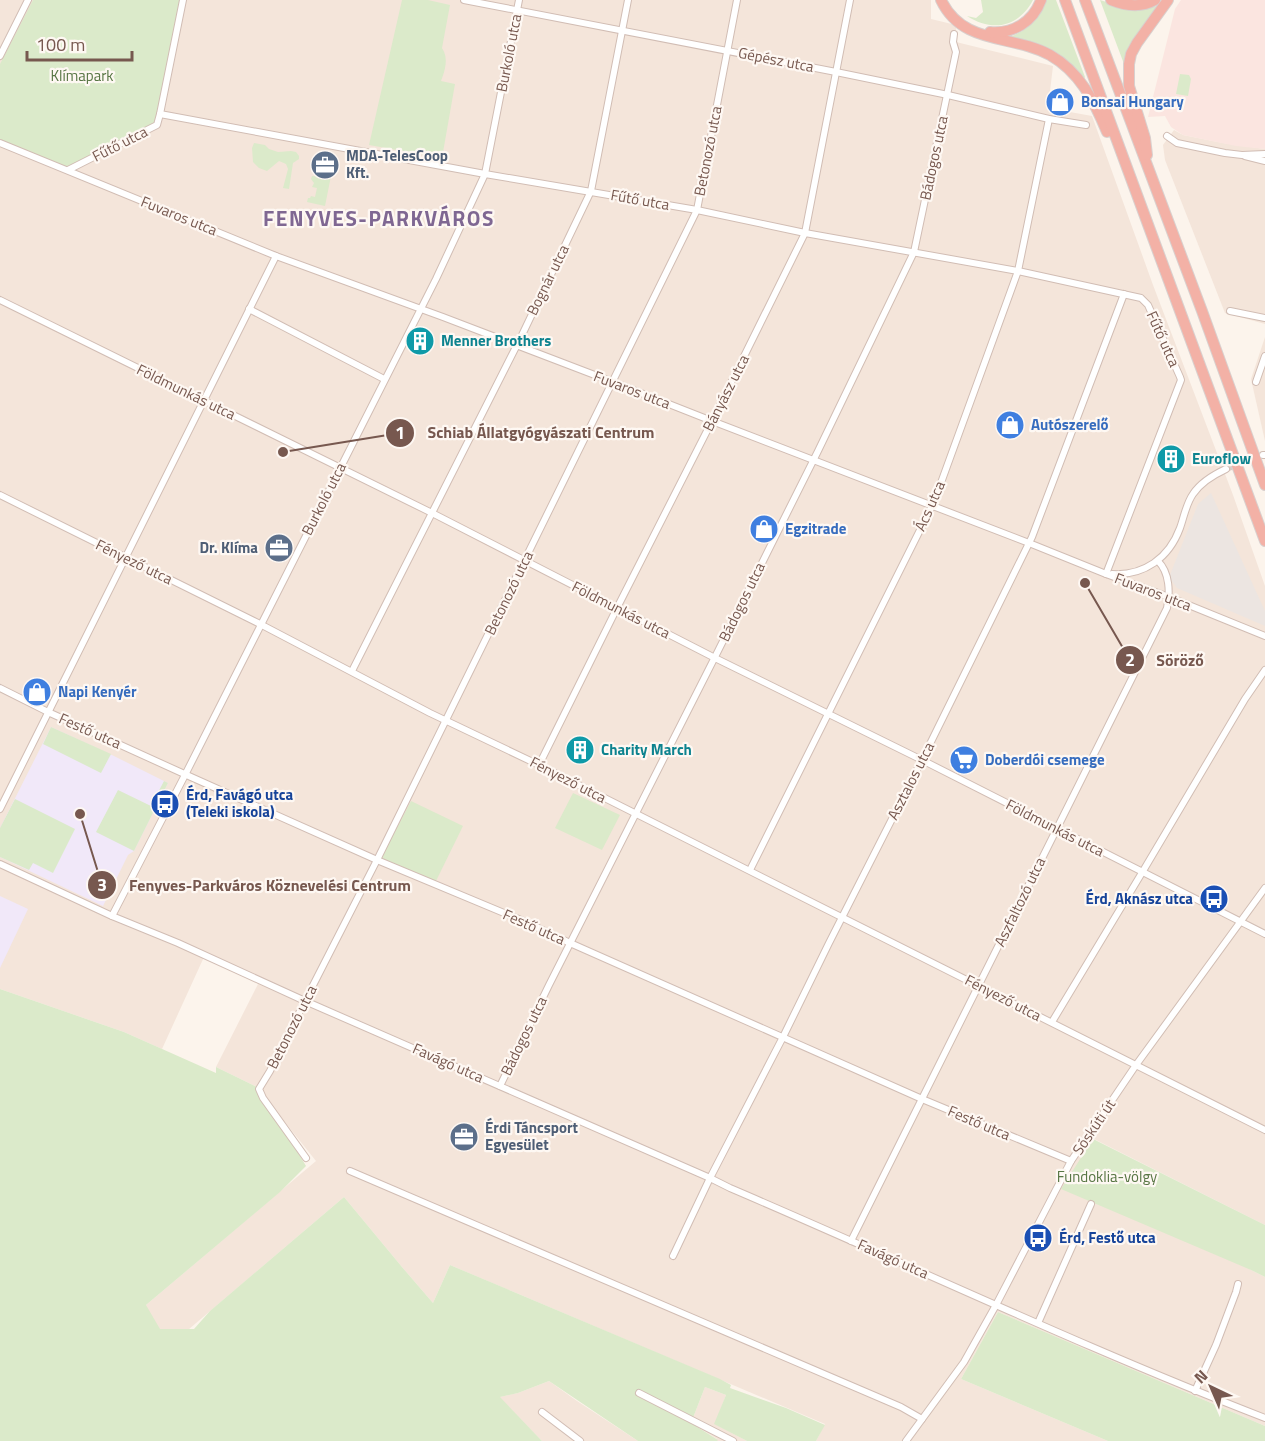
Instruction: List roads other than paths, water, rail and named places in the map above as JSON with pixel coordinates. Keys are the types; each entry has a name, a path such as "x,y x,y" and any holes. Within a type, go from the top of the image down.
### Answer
{"highway":[{"path":"941,0 952,18 967,30 1048,54 1076,76 1086,88 1096,107 1116,157 1132,184"},
{"path":"948,0 957,15 969,25 998,33 1007,32 1024,23 1038,8 1041,0"},
{"path":"1065,0 1265,541"},
{"path":"1085,0 1265,485"},
{"path":"1111,0 1142,6 1155,0"},
{"path":"1149,170 1145,138 1129,86 1129,64 1137,43 1168,0"}],"street":[{"path":"0,56 28,0"},
{"path":"160,114 183,0"},
{"name":"Gépész utca","path":"464,0 836,72 1049,119 1086,125"},
{"name":"Burkoló utca","path":"112,916 420,309 485,174 519,0"},
{"name":"Bognár utca","path":"352,672 517,345 591,192 628,0"},
{"name":"Betonozó utca","path":"306,1158 259,1089 447,720 697,210 737,0"},
{"name":"Bányász utca","path":"539,765 805,233 850,0"},
{"name":"Bádogos utca","path":"500,1086 715,658 914,252 956,52 953,42 954,33"},
{"name":"Fűtő utca","path":"68,170 157,125 160,114 485,174 697,210 805,233 1018,271 1141,298 1148,305 1180,376 1180,385 1106,574"},
{"name":"Ács utca","path":"750,870 932,506 1018,271 1049,119"},
{"path":"1167,136 1177,143 1265,161"},
{"name":"Fuvaros utca","path":"0,143 276,256 517,345 1265,636"},
{"path":"1242,155 1265,154"},
{"path":"0,809 276,256"},
{"name":"Asztalos utca","path":"673,1256 1029,543 1125,294"},
{"name":"Földmunkás utca","path":"0,300 432,513 1265,934"},
{"path":"249,309 384,379"},
{"path":"1230,311 1265,318"},
{"path":"1256,382 1265,356"},
{"path":"1106,574 1135,573 1158,561 1175,539 1194,491 1210,477 1226,469"},
{"name":"Fényező utca","path":"0,495 260,624 430,713 750,870 1265,1130"},
{"name":"Aszfaltozó utca","path":"851,1241 1167,608 1169,587 1164,566 1158,561"},
{"path":"1052,1022 1245,699 1265,670"},
{"name":"Festő utca","path":"0,688 185,775 377,860 528,923 922,1099 1071,1161"},
{"name":"Favágó utca","path":"0,864 112,916 178,943 996,1305 1196,1391 1265,1418"},
{"name":"Sóskúti út","path":"906,1441 964,1362 1071,1161 1136,1065 1265,888"},
{"path":"350,1171 901,1407 922,1419"},
{"path":"1038,1323 1091,1204"},
{"path":"1196,1391 1216,1345 1238,1284"},
{"path":"639,1393 733,1441"},
{"path":"542,1412 580,1441"}],"tunnel":[{"path":"1226,469 1256,458"}],"place":[{"name":"Bonsai Hungary","path":"1060,102"},
{"name":"MDA-TelesCoop Kft.","path":"325,165"},
{"name":"Menner Brothers","path":"420,341"},
{"name":"Autószerelő","path":"1010,425"},
{"name":"Schiab Állatgyógyászati Centrum","path":"283,452"},
{"name":"Euroflow","path":"1171,459"},
{"name":"Egzitrade","path":"764,529"},
{"name":"Dr. Klíma","path":"279,548"},
{"name":"Söröző","path":"1085,583"},
{"name":"Napi Kenyér","path":"37,692"},
{"name":"Charity March","path":"580,750"},
{"name":"Doberdói csemege","path":"964,760"},
{"name":"Érd, Favágó utca (Teleki iskola)","path":"165,804"},
{"name":"Fenyves-Parkváros Köznevelési Centrum","path":"80,814"},
{"name":"Érd, Aknász utca","path":"1214,899"},
{"name":"Érdi Táncsport Egyesület","path":"464,1137"},
{"name":"Érd, Festő utca","path":"1038,1238"}],"district":[{"name":"FENYVES-PARKVÁROS","path":"379,219"}],"park label":[{"name":"Klímapark","path":"82,76"},
{"name":"Fundoklia-völgy","path":"1107,1177"}]}
